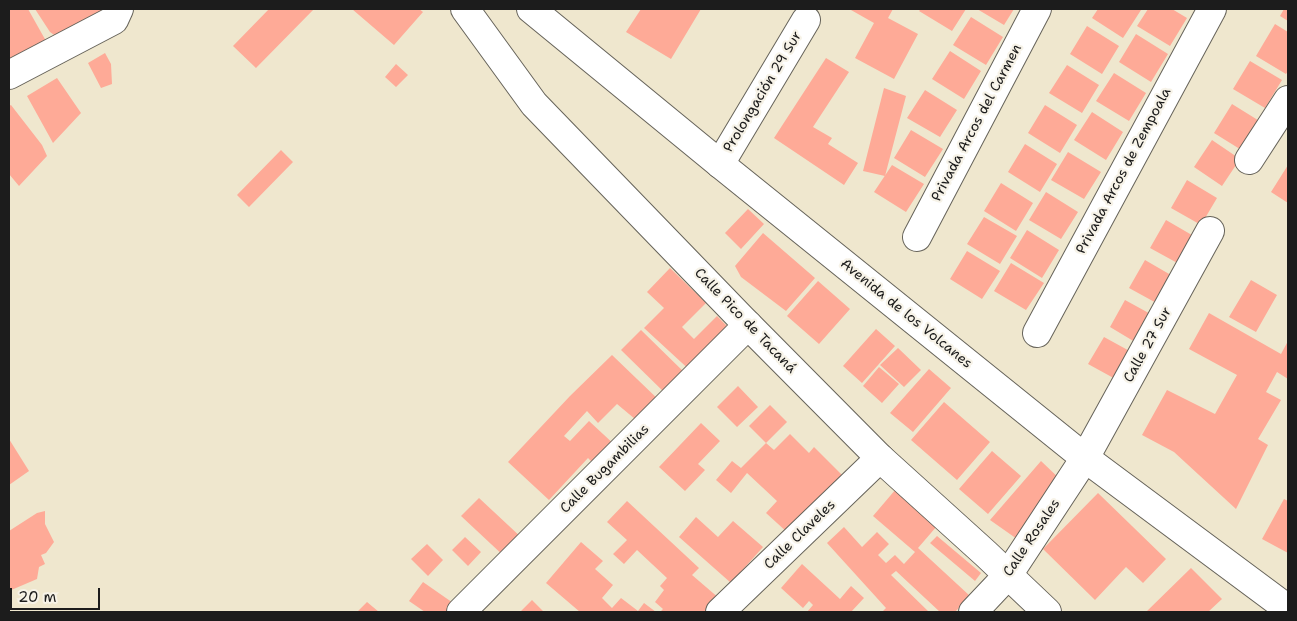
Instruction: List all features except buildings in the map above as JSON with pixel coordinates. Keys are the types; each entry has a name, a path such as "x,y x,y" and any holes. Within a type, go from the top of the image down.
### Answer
{"street":[{"path":"9,75 114,20 119,9"},
{"name":"Calle Pico de Tacaná","path":"465,9 534,104 880,458 1047,612"},
{"name":"Avenida de los Volcanes","path":"531,9 1085,458 1287,606"},
{"name":"Privada Arcos del Carmen","path":"917,237 1037,9"},
{"name":"Privada Arcos de Zempoala","path":"1037,333 1212,9"},
{"name":"Prolongación 29 Sur","path":"720,164 806,20"},
{"path":"1249,160 1288,100"},
{"name":"Calle 27 Sur","path":"1085,458 1210,231"},
{"name":"Calle Bugambilias","path":"461,612 748,325"},
{"name":"Calle Claveles","path":"720,612 880,458"},
{"name":"Calle Rosales","path":"973,612 1008,575 1085,458"}]}
